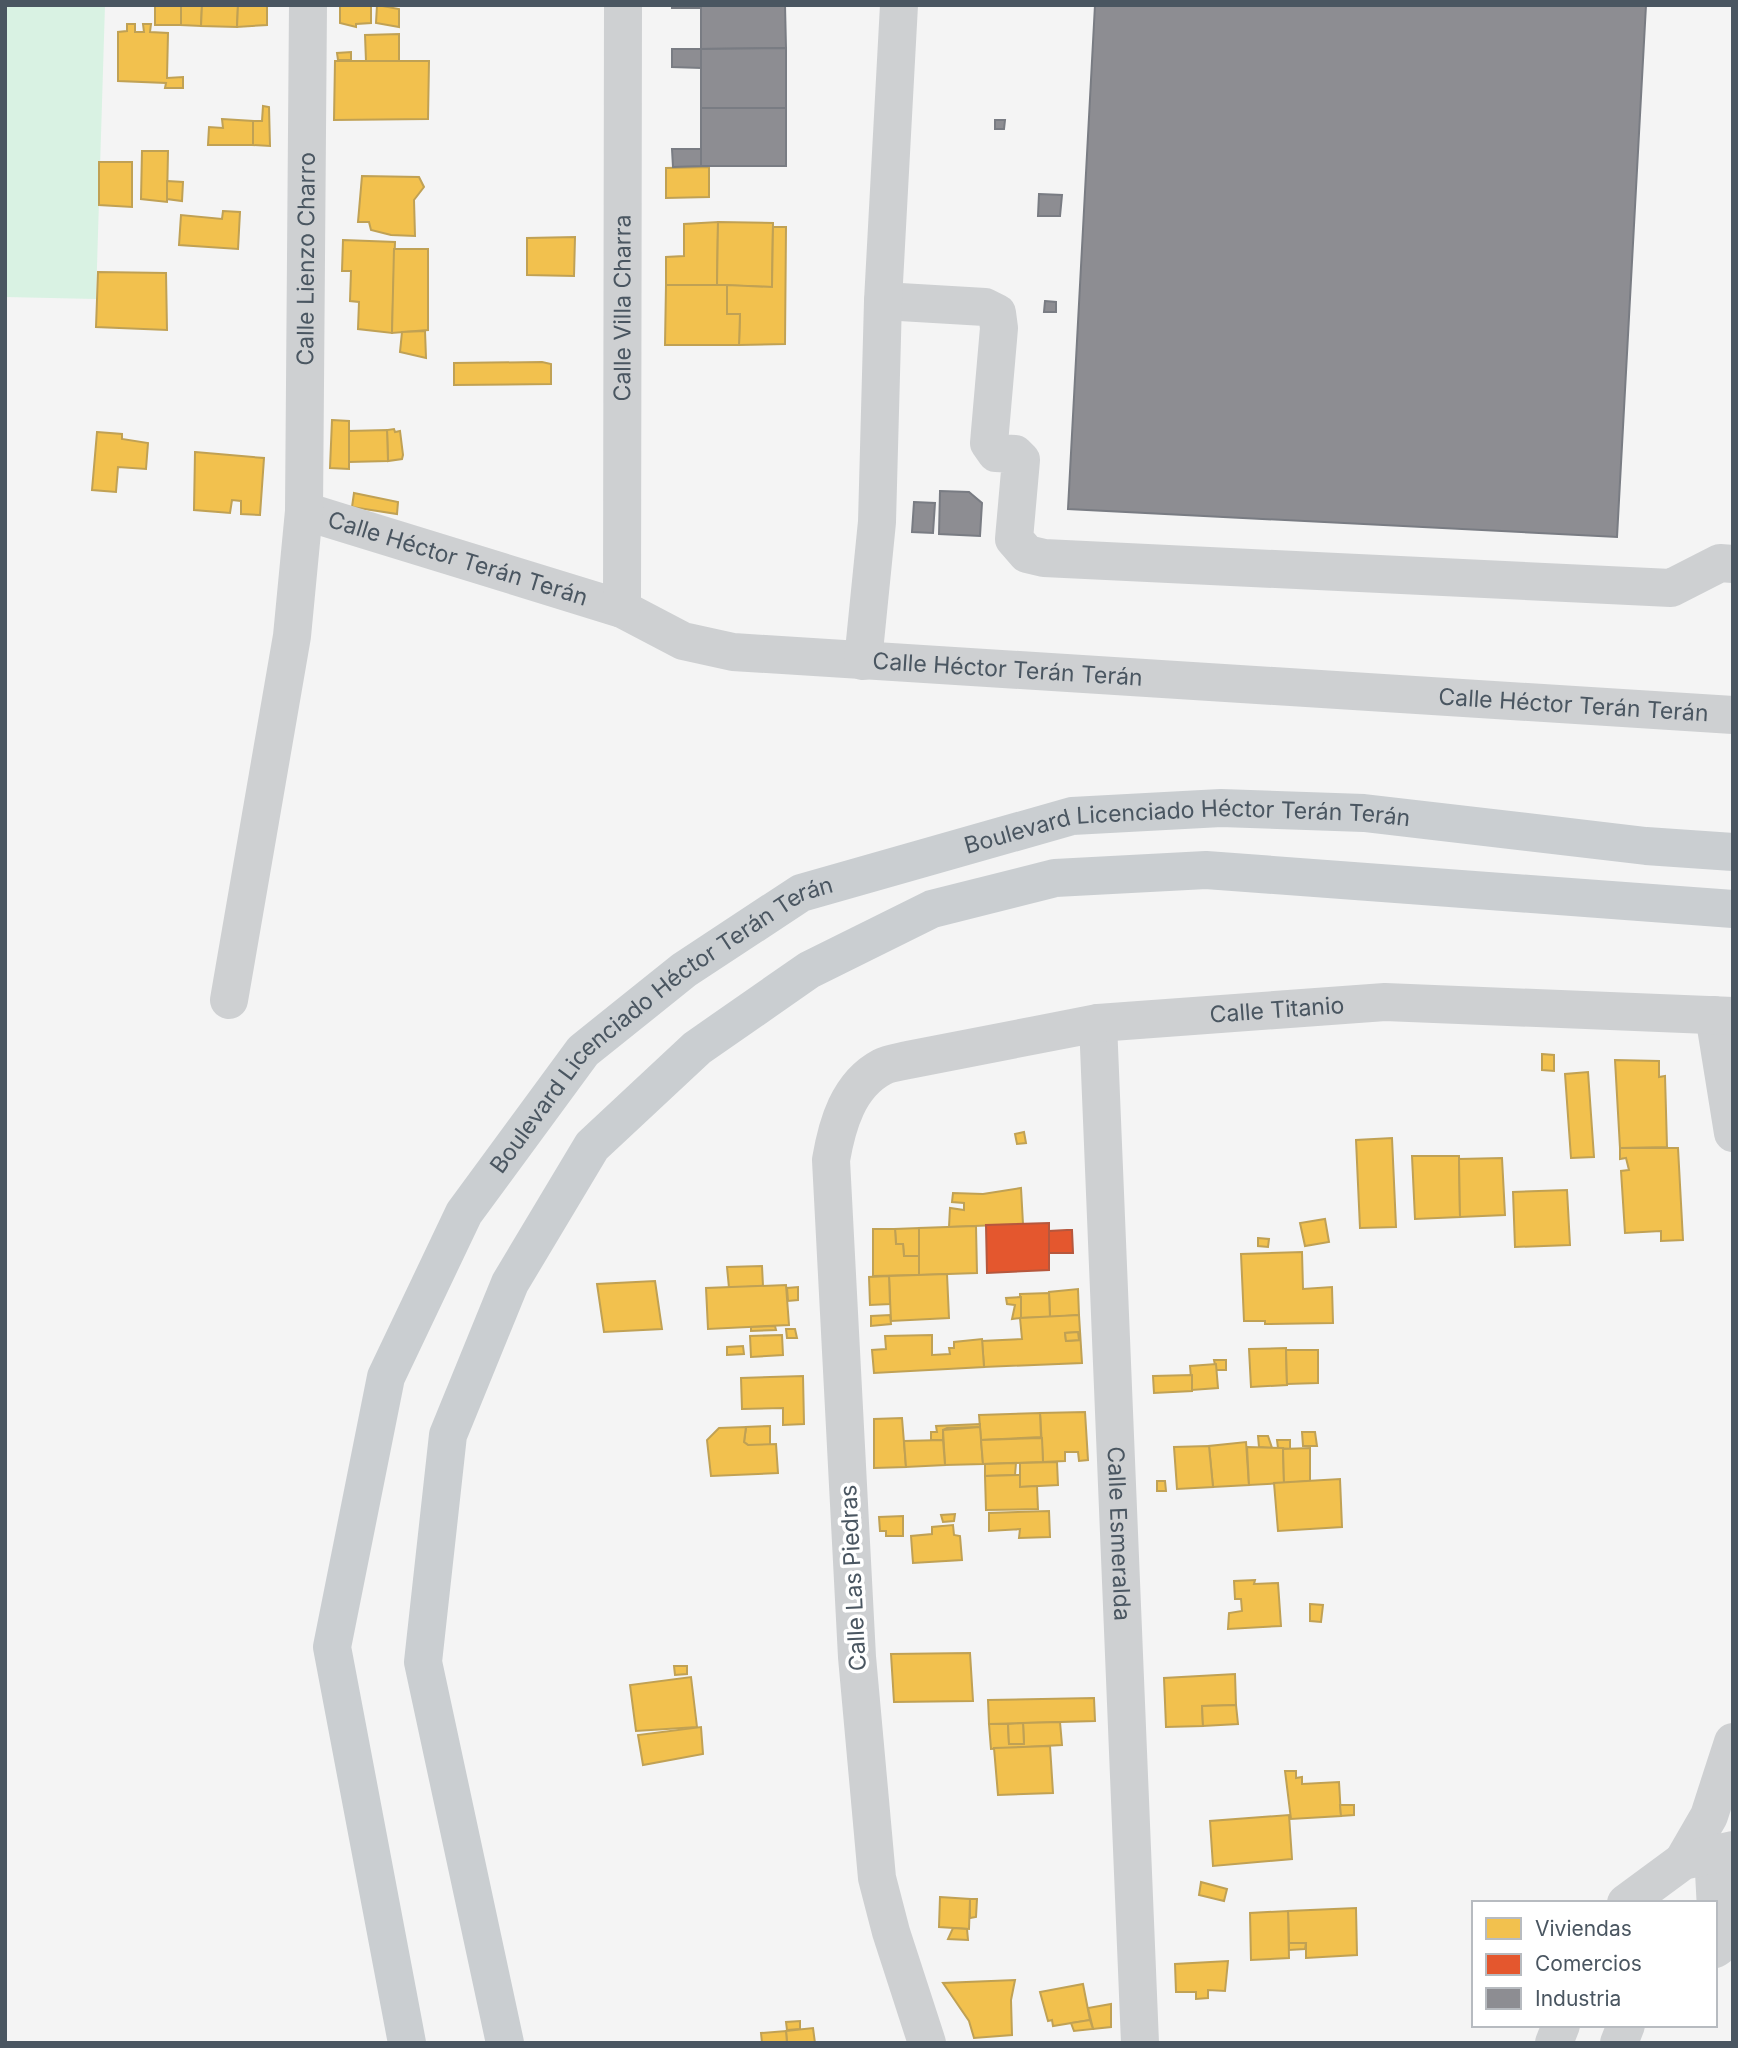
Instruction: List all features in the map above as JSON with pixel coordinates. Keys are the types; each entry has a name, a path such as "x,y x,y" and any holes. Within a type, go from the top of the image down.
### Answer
{"main road":[{"name":"Boulevard Licenciado Héctor Terán Terán","path":"407,2043 332,1647 386,1377 464,1213 583,1051 684,970 801,893 1072,816 1221,808 1364,813 1646,846 1733,852"},
{"name":"Boulevard Licenciado Héctor Terán Terán","path":"505,2043 423,1662 448,1435 510,1283 592,1146 697,1048 809,970 932,909 1055,878 1206,870 1733,909"}],"street":[{"name":"Calle Lienzo Charro","path":"229,1000 292,636 304,511 309,5"},
{"name":"Calle Villa Charra","path":"622,609 623,5"},
{"path":"863,660 877,522 883,301 899,5"},
{"path":"883,301 985,307 997,313 999,328 989,443 991,450 996,453 1015,454 1021,460 1014,539 1027,554 1044,558 1671,588 1720,564 1733,564"},
{"name":"Calle Héctor Terán Terán","path":"304,511 622,609 683,642 733,652 1733,715"},
{"name":"Calle Titanio","path":"845,1108 860,1086 882,1067 1098,1023 1385,1002 1723,1016"},
{"path":"1723,1016 1733,1133"},
{"name":"Calle Esmeralda","path":"1098,1023 1140,2043"},
{"name":"Calle Las Piedras","path":"845,1108 836,1133 831,1160 856,1657 877,1878 891,1932 928,2043"},
{"path":"1714,1901 1709,1816 1733,1742"},
{"path":"1629,1901 1710,1854"}],"green space":[{"path":"5,5 105,5 96,299 5,297"}],"building: Viviendas":[{"path":"155,5 181,5 181,25 155,25"},
{"path":"181,5 202,5 201,26 181,25"},
{"path":"202,5 238,5 237,27 201,26"},
{"path":"238,5 267,5 267,25 237,27"},
{"path":"340,5 371,5 371,23 356,24 356,27 340,23"},
{"path":"377,5 399,9 399,27 376,23"},
{"path":"127,24 135,24 135,32 144,32 143,24 151,24 150,32 168,33 167,78 183,77 183,88 165,88 166,83 118,81 118,32 127,31"},
{"path":"399,34 399,61 366,61 365,35"},
{"path":"351,52 351,60 338,60 337,53"},
{"path":"335,61 429,61 428,119 334,120"},
{"path":"263,106 269,107 270,146 253,145 253,121 262,121"},
{"path":"222,119 253,121 253,145 208,145 209,127 223,128"},
{"path":"142,151 168,151 167,202 141,199"},
{"path":"99,162 132,162 132,207 99,205"},
{"path":"709,167 709,197 666,198 666,168"},
{"path":"362,176 419,177 424,187 414,200 415,236 391,235 371,230 369,222 358,222"},
{"path":"167,181 183,182 182,201 167,199"},
{"path":"223,211 240,212 238,249 179,245 181,215 222,219"},
{"path":"718,222 717,285 666,285 666,257 684,256 684,224"},
{"path":"718,222 773,223 772,287 717,285"},
{"path":"773,227 786,227 785,344 739,345 740,314 727,314 727,285 772,287"},
{"path":"575,237 574,276 527,275 527,238"},
{"path":"343,240 395,242 392,333 358,329 359,302 350,301 351,271 342,271"},
{"path":"394,249 428,249 428,330 392,333"},
{"path":"98,272 166,273 167,330 96,327"},
{"path":"666,285 727,285 727,314 740,314 739,345 665,345"},
{"path":"425,331 426,358 400,352 402,332"},
{"path":"454,363 551,364 551,384 454,385"},
{"path":"332,420 349,421 349,469 330,468"},
{"path":"394,429 395,432 400,431 403,455 402,459 388,461 387,430"},
{"path":"387,430 388,461 349,462 349,431"},
{"path":"97,432 122,434 122,439 148,443 146,469 118,467 116,492 92,490"},
{"path":"195,452 264,458 260,515 241,514 241,501 232,500 230,513 194,510"},
{"path":"354,493 398,502 397,514 352,507"},
{"path":"1542,1054 1554,1055 1554,1071 1542,1070"},
{"path":"1615,1060 1659,1061 1659,1077 1665,1076 1667,1147 1620,1148"},
{"path":"1588,1072 1594,1157 1571,1158 1565,1074"},
{"path":"1024,1132 1026,1143 1017,1144 1015,1134"},
{"path":"1392,1138 1396,1227 1360,1228 1356,1140"},
{"path":"1620,1148 1678,1148 1683,1240 1661,1241 1661,1231 1625,1233 1621,1171 1629,1170 1626,1158 1620,1159"},
{"path":"1412,1156 1459,1156 1460,1217 1415,1219"},
{"path":"1502,1158 1505,1215 1460,1217 1459,1159"},
{"path":"1021,1188 1023,1224 949,1227 950,1208 964,1210 964,1203 952,1202 953,1193 983,1194"},
{"path":"1567,1190 1570,1245 1515,1247 1513,1192"},
{"path":"1325,1219 1329,1242 1305,1246 1300,1223"},
{"path":"976,1226 977,1273 919,1275 919,1228"},
{"path":"919,1228 919,1256 904,1256 903,1244 896,1244 895,1229"},
{"path":"873,1229 895,1229 896,1244 903,1244 904,1256 919,1256 919,1275 873,1276"},
{"path":"1258,1238 1269,1239 1268,1247 1258,1246"},
{"path":"1302,1252 1303,1289 1332,1287 1333,1323 1265,1324 1265,1321 1244,1321 1241,1254"},
{"path":"762,1266 763,1286 729,1288 727,1267"},
{"path":"947,1274 949,1318 891,1321 889,1276"},
{"path":"889,1276 890,1304 870,1305 869,1277"},
{"path":"655,1281 662,1329 604,1332 597,1284"},
{"path":"786,1285 789,1325 708,1329 706,1288"},
{"path":"798,1287 798,1300 788,1301 787,1288"},
{"path":"1078,1289 1079,1315 1050,1317 1049,1292"},
{"path":"1049,1293 1050,1317 1021,1318 1020,1294"},
{"path":"1021,1297 1021,1318 1012,1319 1015,1305 1007,1304 1006,1298"},
{"path":"890,1315 891,1324 871,1326 871,1316"},
{"path":"1079,1315 1082,1363 984,1367 982,1341 1022,1339 1020,1318","holes":["1078,1332 1079,1340 1066,1341 1065,1333"]},
{"path":"775,1326 776,1330 751,1331 751,1327"},
{"path":"786,1329 795,1329 797,1338 787,1338"},
{"path":"1078,1332 1079,1340 1066,1341 1065,1333"},
{"path":"782,1335 783,1355 751,1357 750,1336"},
{"path":"932,1335 932,1355 950,1354 949,1348 954,1348 954,1342 982,1339 984,1367 874,1373 872,1350 886,1349 885,1336"},
{"path":"743,1346 744,1354 727,1355 727,1347"},
{"path":"1286,1348 1287,1385 1251,1387 1249,1349"},
{"path":"1286,1350 1318,1350 1318,1383 1287,1384"},
{"path":"1214,1360 1226,1360 1226,1370 1216,1370"},
{"path":"1216,1364 1218,1388 1192,1390 1190,1366"},
{"path":"1192,1375 1192,1391 1154,1393 1153,1376"},
{"path":"803,1376 804,1424 783,1425 783,1408 742,1409 741,1378"},
{"path":"1085,1412 1088,1460 1079,1461 1078,1452 1065,1452 1065,1461 1043,1462 1040,1413"},
{"path":"1040,1413 1041,1437 981,1440 979,1415"},
{"path":"902,1418 906,1467 874,1468 874,1419"},
{"path":"980,1424 980,1427 947,1428 943,1430 943,1440 931,1440 931,1432 937,1432 936,1426"},
{"path":"770,1426 770,1445 748,1445 744,1442 746,1427"},
{"path":"746,1427 744,1442 748,1445 776,1444 778,1473 711,1476 707,1440 719,1428"},
{"path":"980,1427 983,1464 945,1465 943,1430"},
{"path":"1302,1432 1315,1432 1317,1446 1303,1446"},
{"path":"1258,1436 1268,1436 1272,1448 1259,1447"},
{"path":"1042,1438 1043,1462 983,1464 981,1440"},
{"path":"943,1440 945,1465 906,1467 904,1441"},
{"path":"1277,1440 1290,1440 1290,1449 1278,1448"},
{"path":"1246,1442 1249,1485 1213,1487 1209,1446"},
{"path":"1209,1446 1213,1487 1177,1489 1174,1447"},
{"path":"1247,1447 1283,1448 1284,1483 1249,1485"},
{"path":"1310,1448 1310,1481 1284,1483 1283,1449"},
{"path":"1057,1462 1058,1485 1020,1487 1020,1463"},
{"path":"1016,1463 1015,1475 985,1476 985,1464"},
{"path":"1020,1475 1020,1487 1037,1486 1038,1509 986,1510 985,1476"},
{"path":"1340,1479 1342,1527 1278,1531 1274,1483"},
{"path":"1157,1481 1165,1481 1166,1491 1157,1491"},
{"path":"1049,1511 1050,1537 1019,1538 1020,1529 989,1531 989,1513"},
{"path":"955,1514 954,1521 943,1522 941,1515"},
{"path":"903,1516 903,1536 886,1536 886,1531 880,1531 879,1517"},
{"path":"953,1525 954,1535 960,1536 962,1560 913,1563 911,1536 932,1534 932,1527"},
{"path":"1255,1580 1254,1584 1278,1583 1281,1626 1228,1629 1229,1613 1242,1611 1241,1599 1235,1599 1234,1581"},
{"path":"1310,1604 1323,1605 1321,1622 1310,1621"},
{"path":"970,1653 973,1701 894,1702 891,1654"},
{"path":"674,1666 687,1666 687,1674 675,1675"},
{"path":"1235,1674 1236,1705 1202,1706 1203,1726 1166,1727 1164,1678"},
{"path":"691,1677 697,1727 636,1731 630,1685"},
{"path":"1094,1698 1095,1721 989,1724 988,1700"},
{"path":"1236,1705 1238,1724 1203,1726 1202,1706"},
{"path":"1060,1722 1062,1745 991,1749 989,1724 1008,1724 1009,1744 1024,1744 1023,1723"},
{"path":"1023,1723 1024,1744 1009,1744 1008,1724"},
{"path":"701,1727 703,1754 643,1765 638,1735"},
{"path":"1050,1746 1053,1793 998,1795 994,1748"},
{"path":"1285,1771 1296,1771 1296,1778 1302,1777 1302,1784 1339,1782 1341,1816 1291,1819"},
{"path":"1340,1805 1354,1805 1354,1815 1341,1816"},
{"path":"1289,1815 1292,1859 1213,1866 1210,1821"},
{"path":"1201,1882 1227,1889 1224,1901 1199,1895"},
{"path":"940,1897 970,1899 969,1929 939,1927"},
{"path":"970,1899 977,1899 976,1917 970,1918"},
{"path":"1356,1908 1357,1955 1306,1958 1306,1943 1289,1943 1288,1911"},
{"path":"1288,1911 1289,1958 1251,1960 1250,1913"},
{"path":"953,1928 967,1929 968,1940 948,1939"},
{"path":"1289,1943 1306,1943 1305,1949 1289,1950"},
{"path":"1228,1961 1225,1991 1208,1990 1208,1998 1196,1999 1196,1992 1176,1992 1175,1964"},
{"path":"1015,1980 1011,2000 1012,2035 974,2038 969,2021 943,1983"},
{"path":"1083,1984 1090,2020 1053,2026 1052,2020 1048,2021 1040,1992"},
{"path":"1111,2004 1111,2027 1093,2029 1088,2008"},
{"path":"1090,2020 1093,2029 1074,2031 1071,2023"},
{"path":"800,2021 800,2029 787,2030 786,2022"},
{"path":"813,2028 815,2043 787,2043 786,2031"},
{"path":"786,2031 787,2043 762,2043 761,2033"}],"building: Comercios":[{"path":"1049,1223 1049,1270 987,1273 986,1225"},
{"path":"1072,1230 1073,1253 1049,1253 1049,1231"}],"building: Industria":[{"path":"672,5 701,5 701,8 672,8"},
{"path":"701,5 785,5 786,48 701,49"},
{"path":"1095,5 1646,5 1617,537 1068,509"},
{"path":"786,48 786,108 701,108 701,49"},
{"path":"672,49 701,49 701,68 672,67"},
{"path":"701,108 786,108 786,166 701,166"},
{"path":"995,120 1005,120 1004,129 995,129"},
{"path":"672,149 701,149 701,166 673,167"},
{"path":"1039,194 1062,195 1060,216 1038,216"},
{"path":"1045,301 1056,302 1056,312 1044,312"},
{"path":"940,491 969,492 982,503 980,536 939,534"},
{"path":"914,502 935,503 933,533 912,532"}]}
